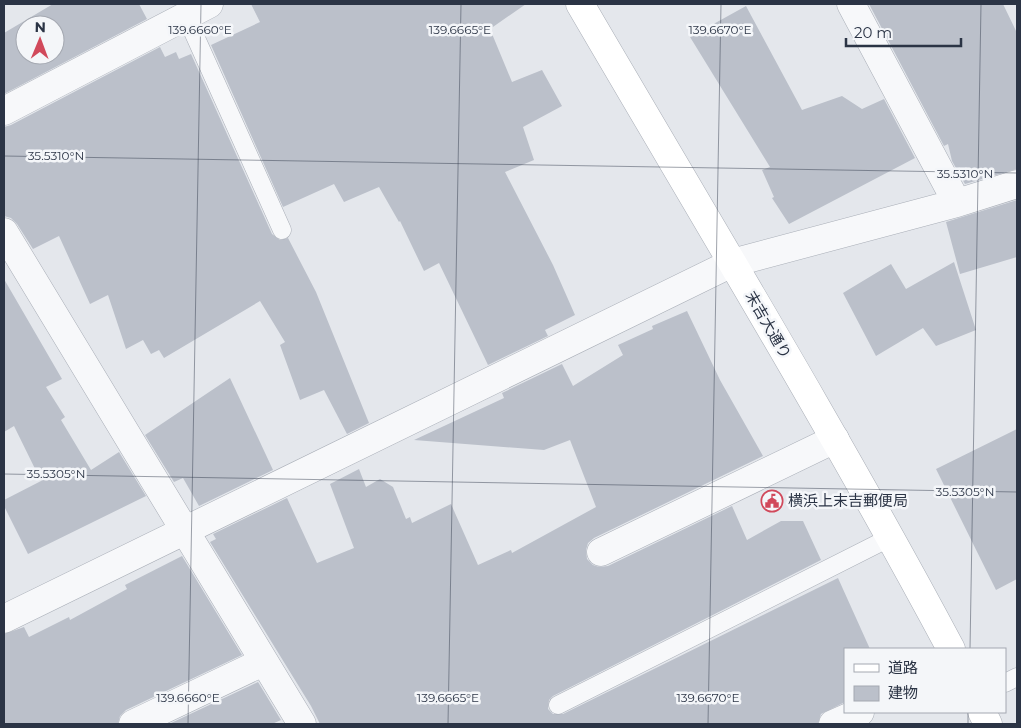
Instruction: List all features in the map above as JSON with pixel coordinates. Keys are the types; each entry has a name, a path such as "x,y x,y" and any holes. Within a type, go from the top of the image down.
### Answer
{"street":[{"name":"末吉大通り","path":"580,4 835,439 891,537 949,648"},
{"path":"851,4 957,203"},
{"path":"4,111 198,10"},
{"path":"4,619 732,263 957,203 1017,184"},
{"path":"4,232 302,724"},
{"path":"601,552 835,439"},
{"path":"133,724 264,662"},
{"path":"834,724 858,713"}],"lane":[{"path":"198,10 282,230"},
{"path":"558,705 891,537"}],"building":[{"path":"53,4 139,4 147,19 65,62 65,15 34,15"},
{"path":"251,4 526,4 490,29 512,82 542,70 562,106 523,127 534,160 505,172 553,265 575,315 545,330 548,336 488,365 439,263 424,271 400,221 379,187 344,202 334,184 283,207 211,45 260,22"},
{"path":"869,4 1003,4 1017,33 1017,169 965,184 952,161 948,144 944,146"},
{"path":"746,6 802,110 842,96 862,109 884,99 915,158 789,224 772,198 774,197 762,170 770,167 690,37"},
{"path":"15,26 15,65 59,65 4,94 4,33"},
{"path":"160,47 165,57 176,52 179,59 191,54 272,234 280,240 288,238 316,292 369,423 347,434 324,390 300,400 280,345 285,342 260,301 164,358 159,350 151,354 143,340 126,349 108,295 90,304 59,236 33,249 17,224 11,218 4,216 4,127"},
{"path":"1017,200 1017,257 960,274 946,222"},
{"path":"954,262 976,330 936,346 923,328 876,356 843,293 891,264 906,289"},
{"path":"4,279 62,379 46,387 65,417 61,420 91,470 119,452 146,496 28,554 4,506 4,500 41,481 14,426 4,432"},
{"path":"687,311 720,380 763,456 594,538 588,543 586,550 587,559 593,565 599,567 608,566 732,506 747,540 781,521 803,521 821,560 553,696 549,700 548,709 553,714 563,714 838,578 870,648 844,648 844,702 821,714 818,724 320,724 311,706 210,542 216,539 213,534 287,498 317,563 354,548 330,484 359,469 366,487 380,479 393,487 406,519 410,517 412,523 451,504 478,565 511,550 512,553 596,507 570,440 544,450 414,440 504,398 502,393 562,364 573,386 623,355 618,345 653,329 652,326"},
{"path":"230,378 273,470 199,506 183,478 174,482 145,435"},
{"path":"1017,429 1017,579 996,590 936,469"},
{"path":"182,556 242,655 126,710 120,716 118,724 4,724 4,634 24,627 29,637 69,617 70,620 127,589 125,585"},
{"path":"258,682 281,720 272,724 169,724"}],"place":[{"name":"横浜上末吉郵便局","path":"772,501"}]}
